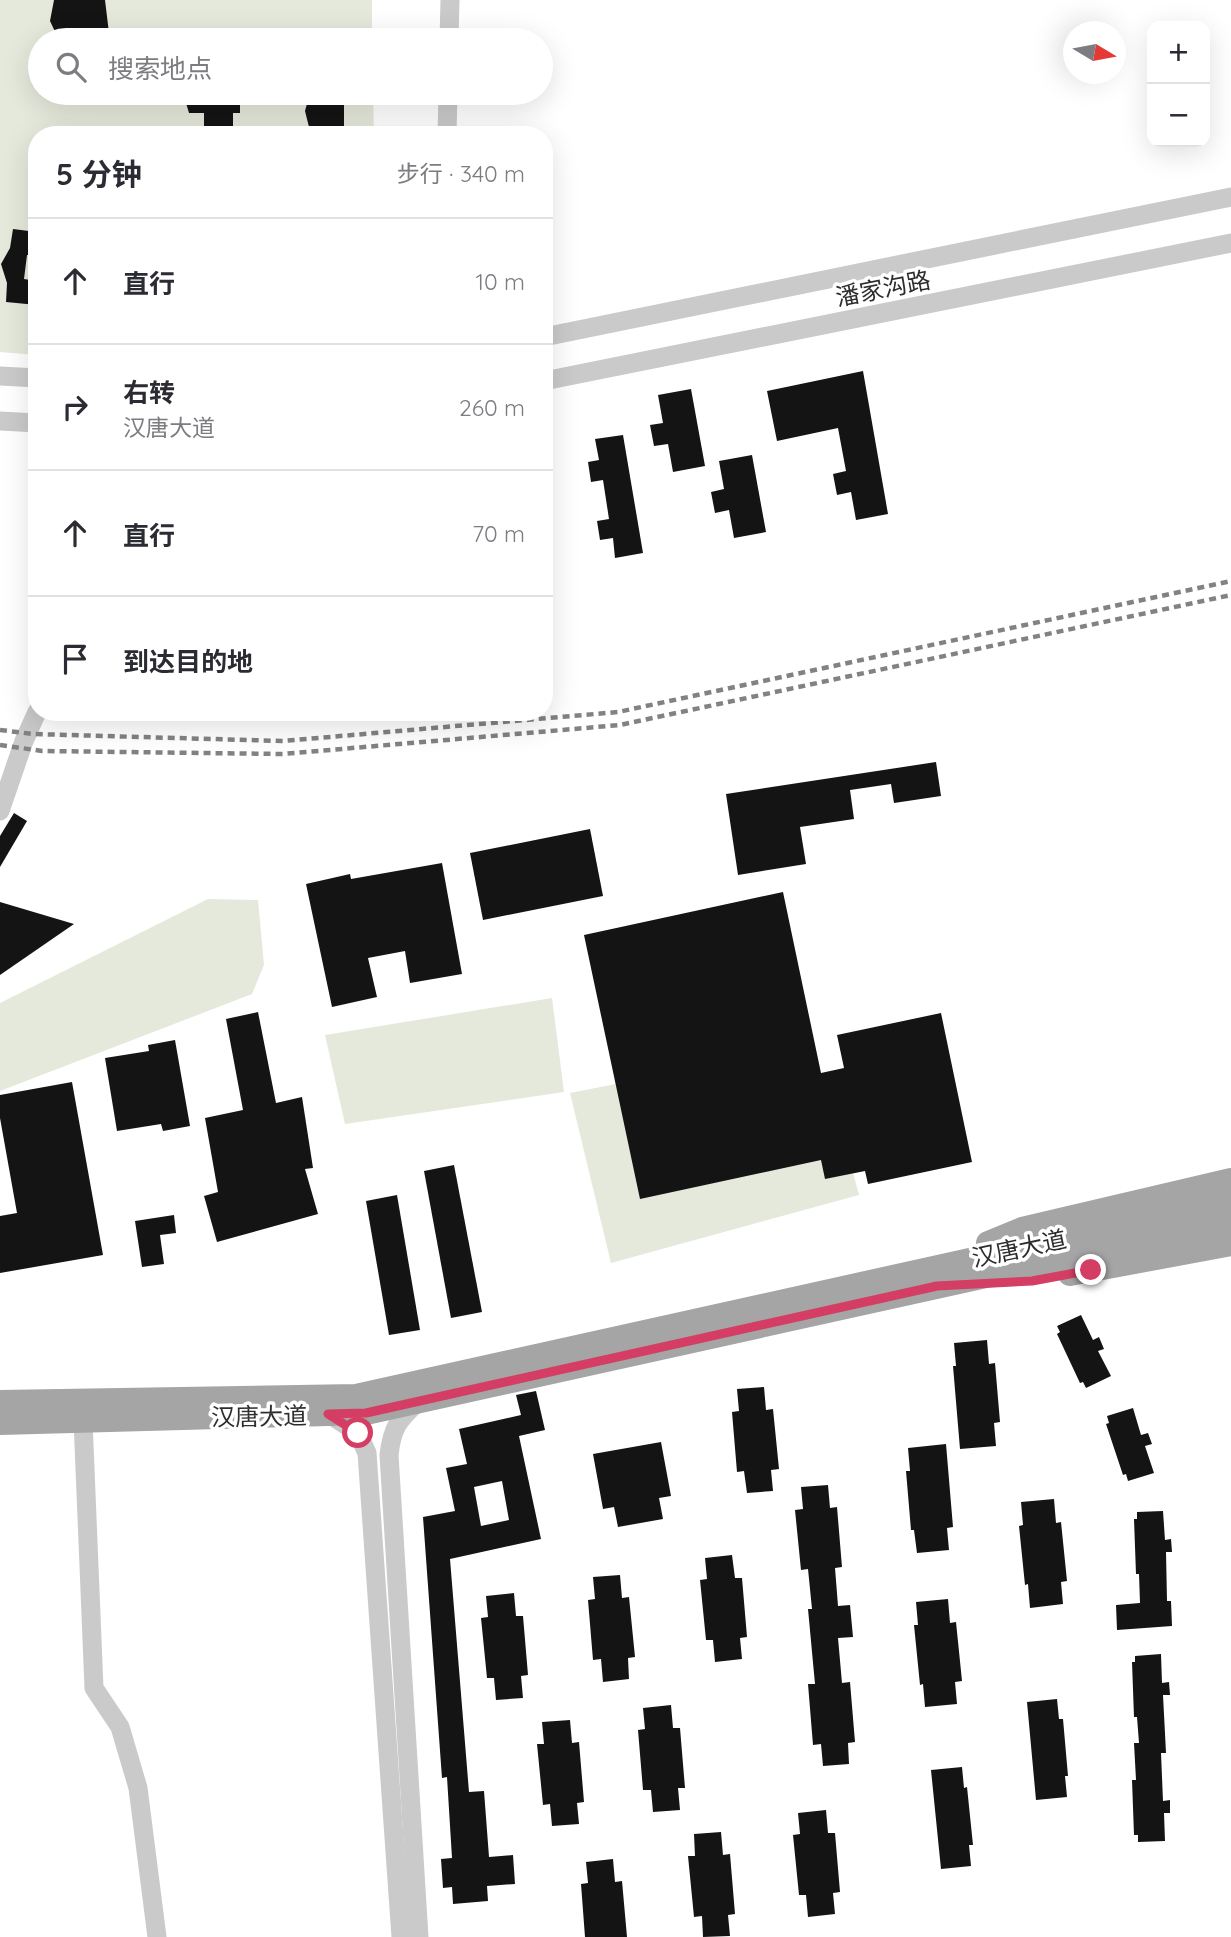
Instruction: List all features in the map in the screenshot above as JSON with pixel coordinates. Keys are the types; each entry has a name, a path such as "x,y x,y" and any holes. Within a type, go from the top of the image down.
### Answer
{"main road":[{"path":"934,1277 1022,1229 1231,1180"},
{"path":"1130,1235 1231,1202"},
{"path":"1130,1235 1231,1222"},
{"name":"汉唐大道","path":"0,1402 356,1396 1130,1235"},
{"path":"934,1277 1032,1281 1231,1244"},
{"name":"汉唐大道","path":"0,1423 366,1413 934,1277"}],"street":[{"path":"449,28 450,0"},
{"path":"447,126 448,105"},
{"name":"潘家沟路","path":"553,335 1230,198"},
{"name":"潘家沟路","path":"553,379 1231,243"},
{"path":"0,376 28,378"},
{"path":"0,421 28,423"},
{"path":"0,811 23,741 33,721"},
{"path":"418,1402 400,1418 391,1435 389,1455 419,1937"},
{"path":"328,1414 358,1433 367,1452 401,1937"},
{"path":"83,1420 94,1688 120,1727 138,1788 157,1937"}],"shaded area":[{"path":"0,0 372,0 372,28 28,28 28,105 373,105 374,126 28,126 28,354 0,352"},
{"path":"208,899 258,900 264,965 252,994 0,1091 0,1003"},
{"path":"552,998 564,1092 345,1124 325,1035"},
{"path":"626,1082 843,1135 859,1195 611,1263 570,1093"}],"building":[{"path":"54,0 105,0 108,28 53,28 50,21"},
{"path":"187,105 240,105 240,113 233,113 233,126 204,126 204,113 189,113"},
{"path":"307,105 344,105 344,126 309,126 305,111"},
{"path":"13,229 28,231 24,279 28,280 28,304 6,302 7,283 1,264 10,248"},
{"path":"863,371 888,514 856,520 851,492 837,495 833,474 846,471 838,428 777,441 767,391"},
{"path":"691,389 705,466 673,472 668,444 654,446 650,425 663,423 658,395"},
{"path":"623,435 643,553 615,558 613,538 600,540 597,521 609,519 603,480 591,482 588,462 599,460 595,439"},
{"path":"752,455 766,532 734,538 729,510 715,513 711,492 724,489 719,461"},
{"path":"936,762 941,796 894,803 891,784 850,790 854,819 800,827 806,864 738,875 726,794"},
{"path":"14,813 27,821 0,867 0,836"},
{"path":"590,829 603,896 483,920 470,853"},
{"path":"442,863 462,974 410,983 405,951 368,958 377,997 332,1007 306,884 350,874 351,879"},
{"path":"783,892 821,1073 844,1068 837,1035 941,1013 972,1162 868,1184 865,1171 825,1179 821,1160 640,1199 584,935"},
{"path":"0,902 74,924 0,975"},
{"path":"258,1012 276,1103 302,1097 313,1168 305,1169 318,1214 217,1242 204,1196 218,1192 205,1118 243,1110 226,1019"},
{"path":"175,1040 190,1126 163,1131 161,1124 117,1131 105,1058 149,1051 148,1045"},
{"path":"72,1082 103,1255 0,1273 0,1216 17,1213 0,1118 0,1095"},
{"path":"454,1165 482,1312 451,1318 424,1171"},
{"path":"397,1195 420,1330 389,1335 366,1201"},
{"path":"174,1215 176,1233 160,1235 164,1264 142,1267 135,1221"},
{"path":"1081,1315 1093,1340 1099,1337 1104,1349 1098,1351 1111,1376 1086,1388 1083,1382 1080,1383 1057,1334 1060,1332 1057,1326"},
{"path":"987,1340 989,1364 995,1363 1000,1422 994,1423 996,1446 960,1449 953,1366 956,1366 954,1343"},
{"path":"764,1387 766,1410 773,1409 779,1469 771,1470 773,1491 747,1493 744,1471 737,1472 732,1412 739,1411 737,1389"},
{"path":"536,1391 545,1430 519,1436 541,1539 450,1559 469,1792 484,1791 489,1857 513,1855 515,1884 487,1886 488,1901 453,1904 452,1887 443,1888 441,1859 452,1858 447,1777 442,1778 423,1517 455,1511 446,1468 467,1464 459,1429 521,1415 516,1395","holes":["502,1481 509,1520 481,1526 474,1487"]},
{"path":"1133,1408 1141,1435 1148,1433 1152,1444 1145,1446 1154,1473 1128,1481 1126,1474 1123,1475 1106,1424 1109,1423 1107,1416"},
{"path":"661,1442 671,1496 659,1498 663,1519 618,1527 614,1507 603,1509 593,1454"},
{"path":"946,1444 953,1527 947,1528 949,1550 917,1553 914,1530 911,1530 906,1471 910,1471 908,1448"},
{"path":"828,1485 830,1508 837,1507 842,1567 835,1568 838,1606 850,1605 853,1637 838,1638 842,1683 850,1682 855,1742 848,1743 849,1764 823,1766 821,1744 813,1745 808,1684 815,1684 808,1609 812,1609 808,1569 801,1570 795,1510 803,1509 801,1487"},
{"path":"1054,1499 1056,1523 1061,1522 1067,1581 1061,1582 1063,1604 1030,1608 1019,1526 1023,1525 1021,1502"},
{"path":"1163,1511 1165,1540 1171,1539 1172,1552 1166,1552 1167,1601 1171,1601 1172,1626 1117,1630 1116,1605 1140,1603 1134,1519 1137,1519 1137,1512"},
{"path":"732,1555 735,1578 742,1578 747,1637 740,1638 742,1659 715,1662 713,1640 706,1640 700,1580 707,1579 705,1558"},
{"path":"620,1575 622,1598 629,1597 635,1657 628,1658 629,1679 603,1682 601,1659 593,1660 588,1600 595,1599 593,1577"},
{"path":"514,1593 516,1616 523,1616 528,1675 521,1676 523,1698 496,1700 494,1678 487,1678 481,1618 488,1617 486,1596"},
{"path":"948,1599 950,1623 956,1622 962,1681 955,1682 957,1704 925,1707 914,1625 918,1625 916,1602"},
{"path":"1161,1654 1162,1683 1169,1682 1170,1695 1163,1695 1166,1753 1161,1753 1163,1801 1170,1800 1170,1813 1164,1813 1165,1841 1138,1842 1138,1835 1134,1835 1132,1780 1136,1780 1134,1743 1139,1743 1137,1717 1134,1717 1132,1662 1135,1662 1135,1656"},
{"path":"1057,1699 1059,1719 1063,1719 1067,1797 1036,1800 1027,1702"},
{"path":"671,1705 673,1728 680,1728 685,1788 678,1788 680,1810 653,1812 651,1790 643,1790 638,1730 645,1729 643,1708"},
{"path":"570,1720 572,1743 579,1742 584,1802 577,1803 579,1824 552,1826 550,1804 543,1805 537,1744 544,1744 542,1722"},
{"path":"962,1767 964,1788 967,1787 973,1845 969,1845 971,1866 941,1869 931,1770"},
{"path":"826,1810 828,1833 835,1833 840,1892 833,1893 835,1914 808,1917 806,1895 799,1895 793,1835 800,1834 798,1813"},
{"path":"721,1832 723,1855 730,1854 735,1914 728,1915 730,1936 703,1937 702,1916 694,1917 688,1856 695,1856 694,1834"},
{"path":"613,1859 615,1882 622,1881 627,1937 585,1937 581,1884 588,1883 586,1862"}],"railway":[{"path":"553,718 618,712 1231,581"},
{"path":"0,745 42,751 283,754 620,725 1231,595"},
{"path":"0,730 33,734 283,741 514,721"}],"route":[{"path":"358,1433 328,1414 366,1413 937,1286 1032,1281 1091,1270"}]}
